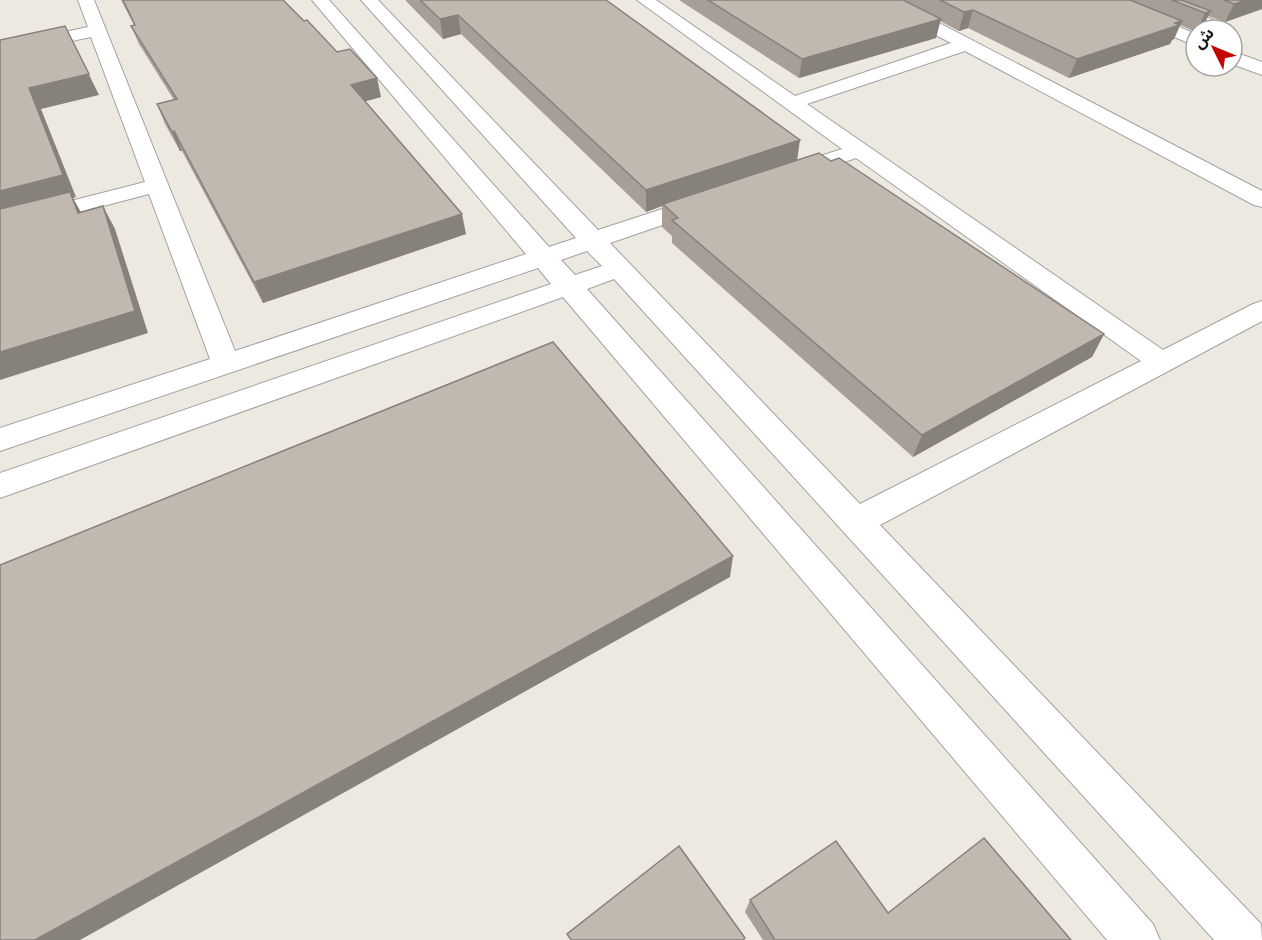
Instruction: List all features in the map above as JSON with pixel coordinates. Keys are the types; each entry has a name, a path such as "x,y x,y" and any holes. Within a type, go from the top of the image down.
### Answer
{"street":[{"path":"86,0 226,364"},
{"path":"320,0 1137,940"},
{"path":"369,0 1245,940"},
{"path":"645,0 1161,362"},
{"path":"882,0 1262,200"},
{"path":"1100,0 1184,36"},
{"path":"1160,4 1194,18"},
{"path":"0,51 98,30"},
{"path":"792,103 967,45"},
{"path":"1244,62 1262,69"},
{"path":"771,180 859,150"},
{"path":"0,226 158,185"},
{"path":"0,440 716,199"},
{"path":"0,486 621,268"},
{"path":"856,522 1262,310"}],"building":[{"path":"123,0 283,0 304,21 307,20 337,52 350,49 377,78 351,85 462,214 254,282 174,131 172,132 157,104 177,99 131,26 135,25"},
{"path":"420,0 606,0 800,140 646,190 458,15 440,19"},
{"path":"708,0 903,0 941,19 802,59"},
{"path":"940,0 1130,0 1182,21 1175,23 1179,25 1077,59 973,10 964,12"},
{"path":"1172,0 1181,0 1211,11 1205,13"},
{"path":"1224,0 1246,0 1234,4"},
{"path":"65,26 89,74 29,88 63,175 0,191 0,40"},
{"path":"819,153 831,161 839,158 1104,334 922,435 672,220 678,218 663,204"},
{"path":"70,192 78,213 103,206 135,311 0,352 0,209"},
{"path":"553,342 733,556 35,940 0,940 0,565"},
{"path":"984,838 1071,940 775,940 750,900 836,841 888,913"},
{"path":"679,846 745,938 743,940 571,940 567,934"}]}
